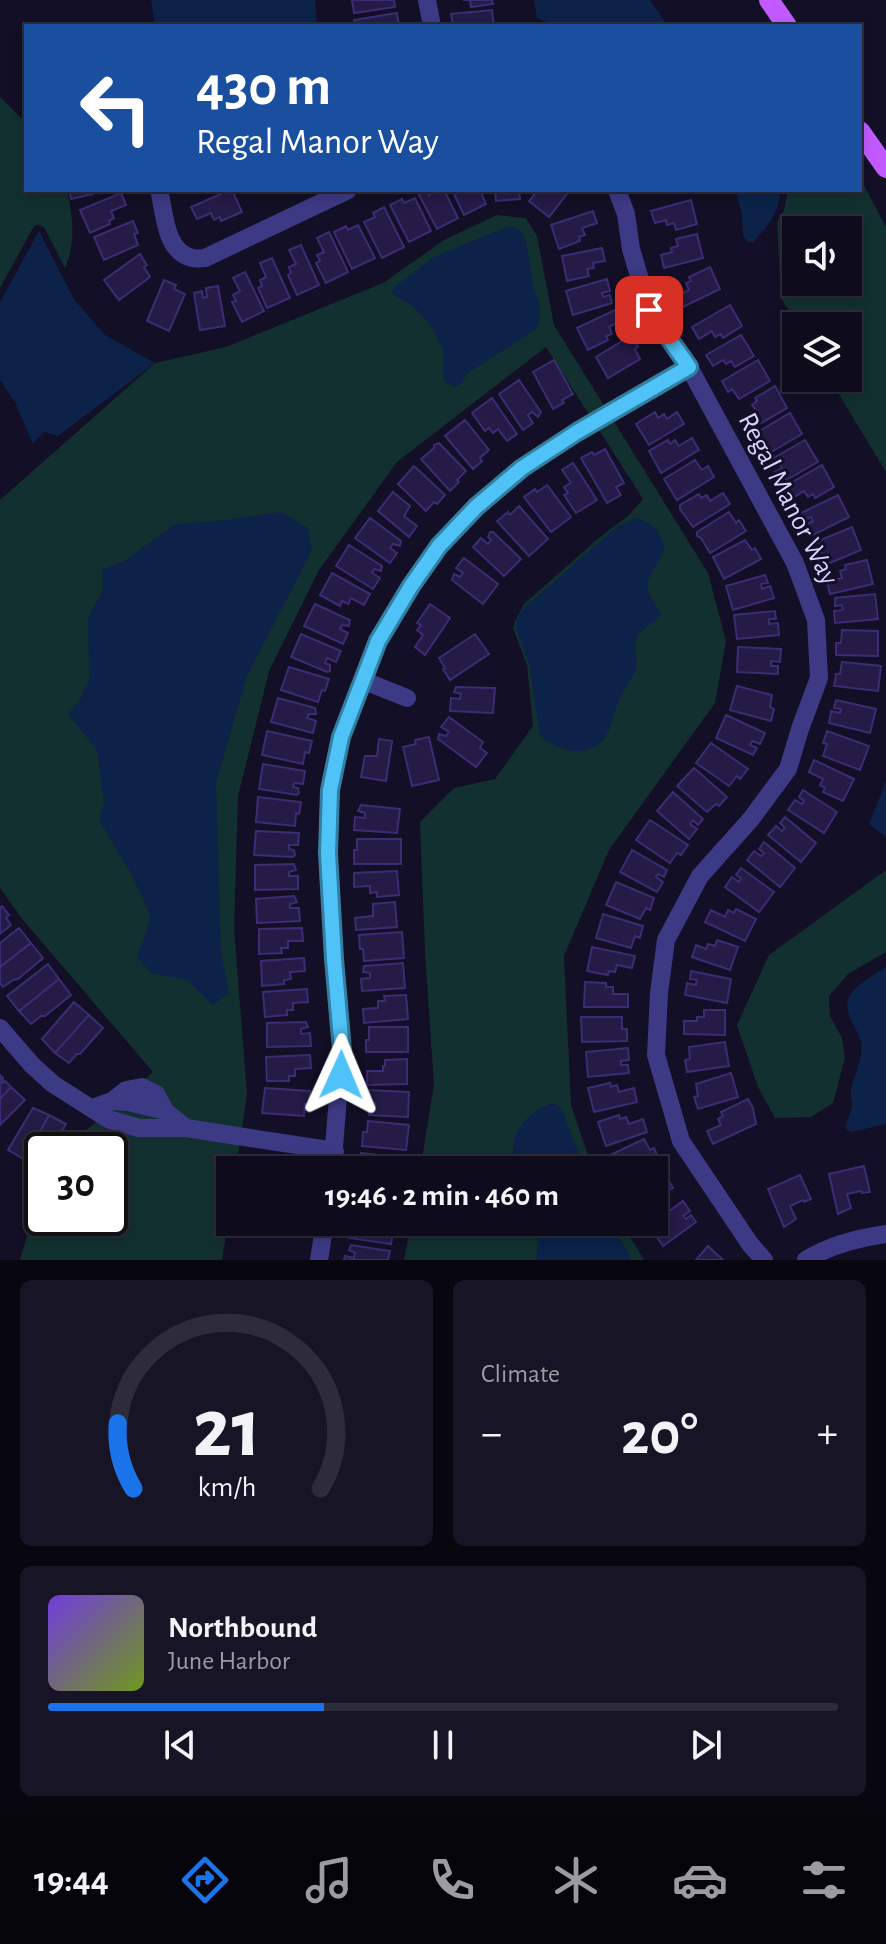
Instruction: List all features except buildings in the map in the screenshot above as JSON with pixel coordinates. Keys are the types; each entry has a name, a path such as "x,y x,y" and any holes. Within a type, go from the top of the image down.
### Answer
{"main road":[{"path":"769,0 786,24"},
{"path":"862,134 886,168"}],"street":[{"path":"427,0 432,24"},
{"path":"160,192 167,234 178,251 191,258 205,258 344,192"},
{"name":"Regal Manor Way","path":"618,192 649,310 689,367 795,563 816,620 819,678 788,769 751,819 700,876 666,940 659,993 656,1055 681,1141 764,1260"},
{"path":"334,1156 342,1050 328,853 330,790 341,737 378,641 439,546 476,507 522,468 689,367"},
{"path":"362,680 407,698"},
{"path":"0,1028 53,1084 108,1119 139,1128 186,1128 316,1156"},
{"path":"93,1108 120,1101 165,1111 186,1128"},
{"path":"120,1101 124,1124"},
{"path":"806,1260 821,1251 886,1234"},
{"path":"319,1260 323,1236"}],"green space":[{"path":"0,97 24,121 24,192 67,192 72,229 71,249 65,268 44,227 34,226 0,288"},
{"path":"862,182 886,227 886,472 837,392 862,392 862,312 790,312 781,298 777,222 784,210 786,192 862,192"},
{"path":"497,215 526,218 537,236 554,325 708,573 726,641 715,703 609,850 564,956 571,1105 588,1156 422,1156 434,1085 420,822 454,788 495,779 533,726 527,665 513,628 515,621 524,604 628,516 643,499 546,347 397,462 319,570 269,671 238,796 234,928 247,1094 238,1156 216,1156 216,1236 226,1236 222,1260 20,1260 27,1236 128,1236 128,1132 84,1132 153,1072 23,920 0,888 0,500 155,363 226,347 383,283 444,240"},
{"path":"886,870 886,952 848,974 829,996 830,1016 842,1038 845,1058 833,1103 811,1117 775,1118 758,1087 737,1025 769,955"},
{"path":"408,1236 629,1236 644,1260 404,1260"}],"water":[{"path":"151,0 315,0 317,24 155,24"},
{"path":"534,0 650,0 667,24 552,24 537,18"},
{"path":"736,192 779,192 776,211 754,242 747,242 743,235 742,214"},
{"path":"507,227 517,228 526,241 540,305 540,321 535,330 469,372 455,387 443,376 442,349 433,330 414,307 392,293 394,287 434,257"},
{"path":"39,231 74,299 105,335 155,363 58,436 44,432 33,444 15,402 0,380 0,302"},
{"path":"281,512 308,528 312,550 247,676 216,783 221,951 229,993 213,1005 187,980 151,973 137,957 151,917 132,875 99,820 104,804 97,750 68,714 80,700 89,680 88,618 103,590 102,569 123,562 175,524"},
{"path":"635,518 649,523 662,538 663,553 648,587 661,615 638,636 635,671 619,700 606,736 600,744 583,751 565,749 540,736 529,664 516,627 517,619 527,605 618,526"},
{"path":"886,781 886,837 869,824"},
{"path":"886,967 886,1124 851,1132 845,1128 862,1049 848,1011 848,1000 859,985"},
{"path":"554,1103 562,1109 580,1156 514,1156 514,1140 518,1131 530,1116"},
{"path":"534,1236 618,1236 629,1254 629,1260 536,1260 538,1242"}],"route":[{"path":"341,1075 342,1050 328,853 330,790 341,737 378,641 439,546 476,507 522,468 689,367 649,310"}]}
